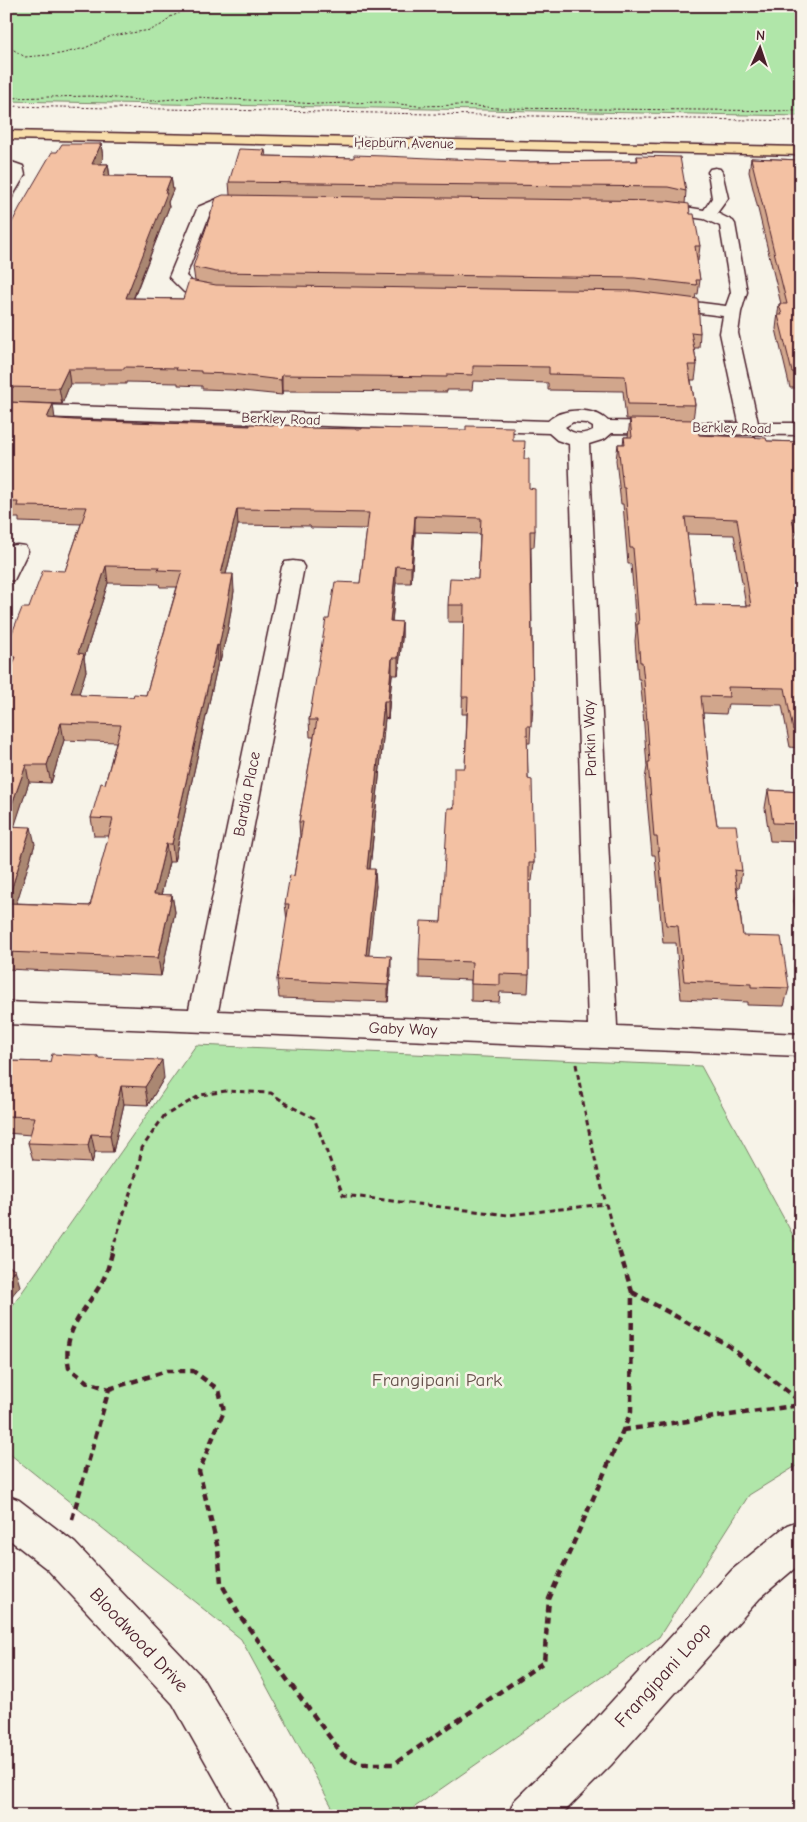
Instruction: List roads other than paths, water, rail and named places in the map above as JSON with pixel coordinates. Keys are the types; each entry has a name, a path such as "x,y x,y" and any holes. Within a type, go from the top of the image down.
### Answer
{"main road":[{"name":"Hepburn Avenue","path":"6,136 801,152"}],"street":[{"path":"6,164 18,169 18,175 6,196"},
{"path":"708,214 720,198 715,172"},
{"path":"237,293 217,293 190,288 178,277 203,210 222,202 267,202"},
{"path":"636,207 666,208 708,214 727,224 739,292 732,312 729,333 750,428"},
{"path":"644,301 732,312"},
{"name":"Berkley Road","path":"6,410 555,427"},
{"path":"578,416 594,420 604,427 597,436 579,440 562,435 555,427 556,423 562,419 578,416"},
{"name":"Berkley Road","path":"604,427 801,429"},
{"name":"Parkin Way","path":"579,440 603,1037"},
{"path":"6,575 16,551"},
{"name":"Bardia Place","path":"201,1021 293,567"},
{"name":"Gaby Way","path":"6,1013 801,1045"},
{"name":"Bloodwood Drive","path":"6,1513 61,1556 187,1690 260,1816"},
{"name":"Frangipani Loop","path":"529,1816 596,1750 746,1584 801,1538"}],"park label":[{"name":"Frangipani Park","path":"437,1380"}]}
